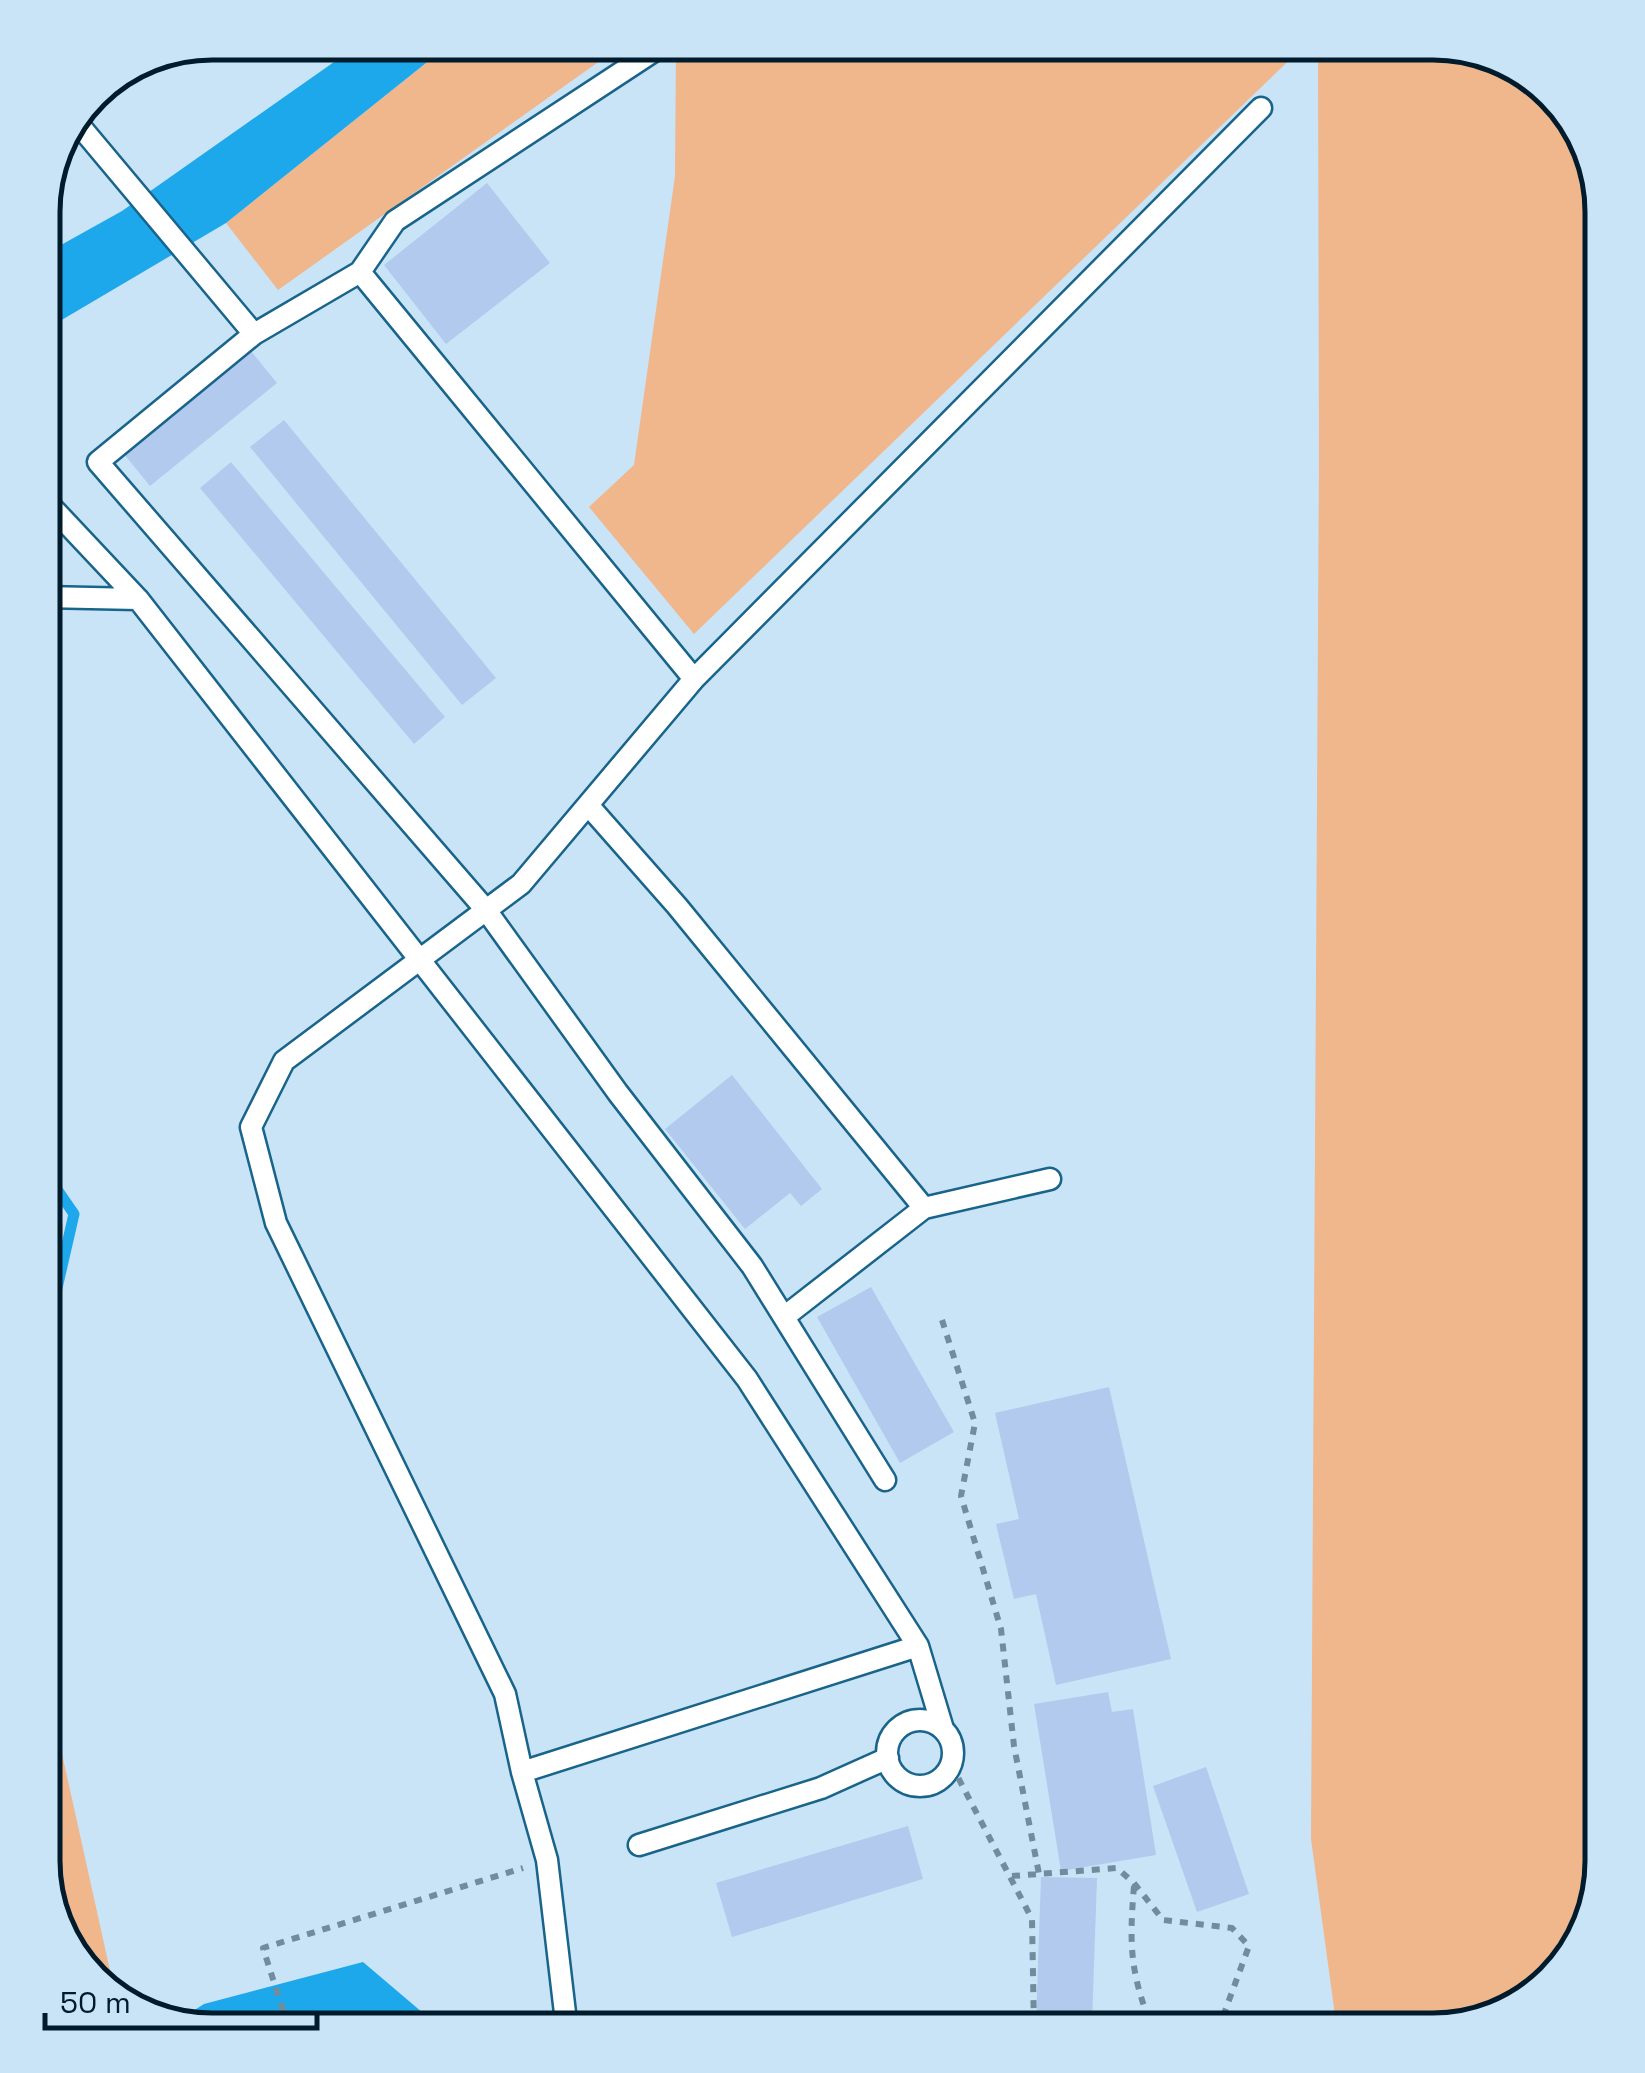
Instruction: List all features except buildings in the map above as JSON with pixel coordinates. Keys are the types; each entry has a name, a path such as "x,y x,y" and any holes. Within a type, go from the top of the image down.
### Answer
{"lane":[{"path":"640,60 395,221 360,272 254,334 98,462 486,910 618,1093 752,1266 884,1480"},
{"path":"565,2013 547,1860 522,1772 506,1694 276,1223 251,1127 284,1061 521,884 694,680 1261,108"},
{"path":"85,131 254,334"},
{"path":"360,272 694,680"},
{"path":"60,516 138,599 747,1379 918,1646 950,1740 951,1764 941,1778 916,1786 897,1777 888,1758 891,1736 908,1722 919,1720 943,1728"},
{"path":"60,597 138,599"},
{"path":"588,805 677,906 924,1208"},
{"path":"784,1318 924,1208 1050,1179"},
{"path":"522,1772 918,1646"},
{"path":"639,1845 821,1788 888,1758"}],"path":[{"path":"942,1320 975,1423 961,1496 1001,1629 1014,1746 1040,1874"},
{"path":"951,1764 1032,1919 1034,2013"},
{"path":"284,2013 264,1948 547,1860"},
{"path":"1012,1876 1117,1868 1163,1920 1232,1928 1249,1946 1224,2013"},
{"path":"1134,1883 1129,1948 1146,2013"}],"shaded area":[{"path":"430,60 601,60 278,290 226,223"},
{"path":"676,60 1289,60 694,634 589,507 634,465 675,176"},
{"path":"1318,60 1442,60 1482,68 1509,80 1547,112 1569,145 1580,173 1585,212 1585,1860 1577,1910 1547,1961 1500,1997 1452,2012 1335,2013 1311,1839"},
{"path":"60,1219 63,1226 60,1262"},
{"path":"60,1745 111,1974 76,1928 61,1880"}],"water":[{"path":"337,60 430,60 226,223 60,321 60,246 122,211"},
{"path":"363,1962 423,2013 193,2011 204,2004"}],"waterway":[{"path":"60,1194 74,1214 60,1275"}]}
